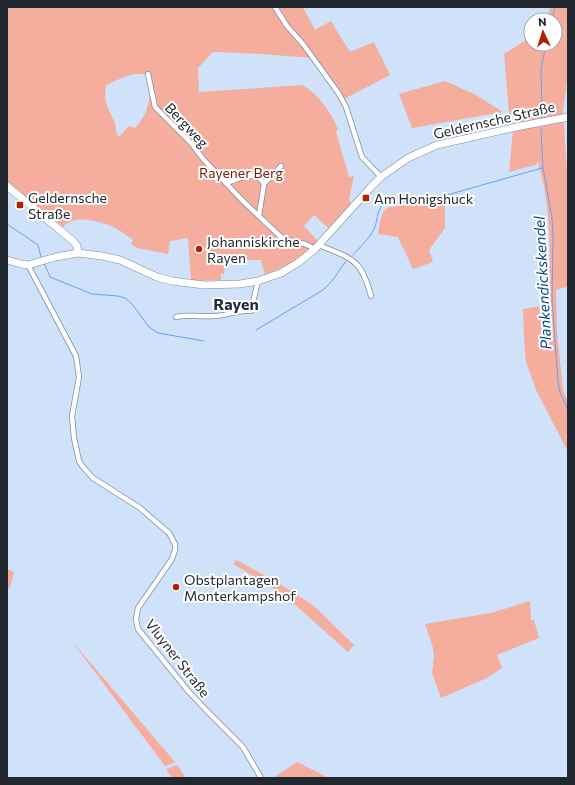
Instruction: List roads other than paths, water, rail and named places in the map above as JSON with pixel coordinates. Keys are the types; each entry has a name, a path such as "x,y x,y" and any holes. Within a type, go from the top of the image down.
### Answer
{"main road":[{"name":"Geldernsche Straße","path":"7,260 28,265 56,257 78,253 120,260 157,277 172,281 224,284 258,281 281,273 299,262 317,247 381,177 408,158 437,145 568,117"},
{"path":"7,186 73,241 77,246 78,253"}],"street":[{"path":"275,7 287,26 303,44 341,97 346,107 362,157 381,177"},
{"name":"Bergweg","path":"148,74 155,107 191,143 204,160 242,200 284,239 317,247"},
{"path":"259,216 264,184 281,166"},
{"path":"226,183 251,175 255,176 264,184"},
{"path":"317,247 354,261 364,273 371,296"},
{"name":"Vluyner Straße","path":"28,265 76,356 80,377 72,416 74,438 79,461 93,478 152,517 169,532 175,544 172,559 138,608 136,614 136,625 189,692 243,747 262,778"},
{"path":"176,317 184,315 215,316 245,310 251,312 258,281"}],"waterway":[{"name":"Plankendickskendel","path":"554,12 555,7"},
{"name":"Plankendickskendel","path":"542,118 541,69 544,52"},
{"name":"Plankendickskendel","path":"541,129 543,168 552,218 552,299 558,381 560,392 568,410"},
{"path":"353,255 372,233 379,210 383,205 447,195 542,168"},
{"path":"7,224 38,245 41,257"},
{"path":"256,330 323,290 332,281 346,261"},
{"path":"44,263 50,277 92,294 125,298 132,304 149,327 158,333 204,341"}],"place":[{"name":"Am Honigshuck","path":"366,198"},
{"name":"Geldernsche Straße","path":"20,205"},
{"name":"Johanniskirche Rayen","path":"199,249"},
{"name":"Obstplantagen Monterkampshof","path":"176,587"}],"district":[{"name":"Rayen","path":"236,303"}],"park label":[{"name":"Rayener Berg","path":"241,172"}]}
